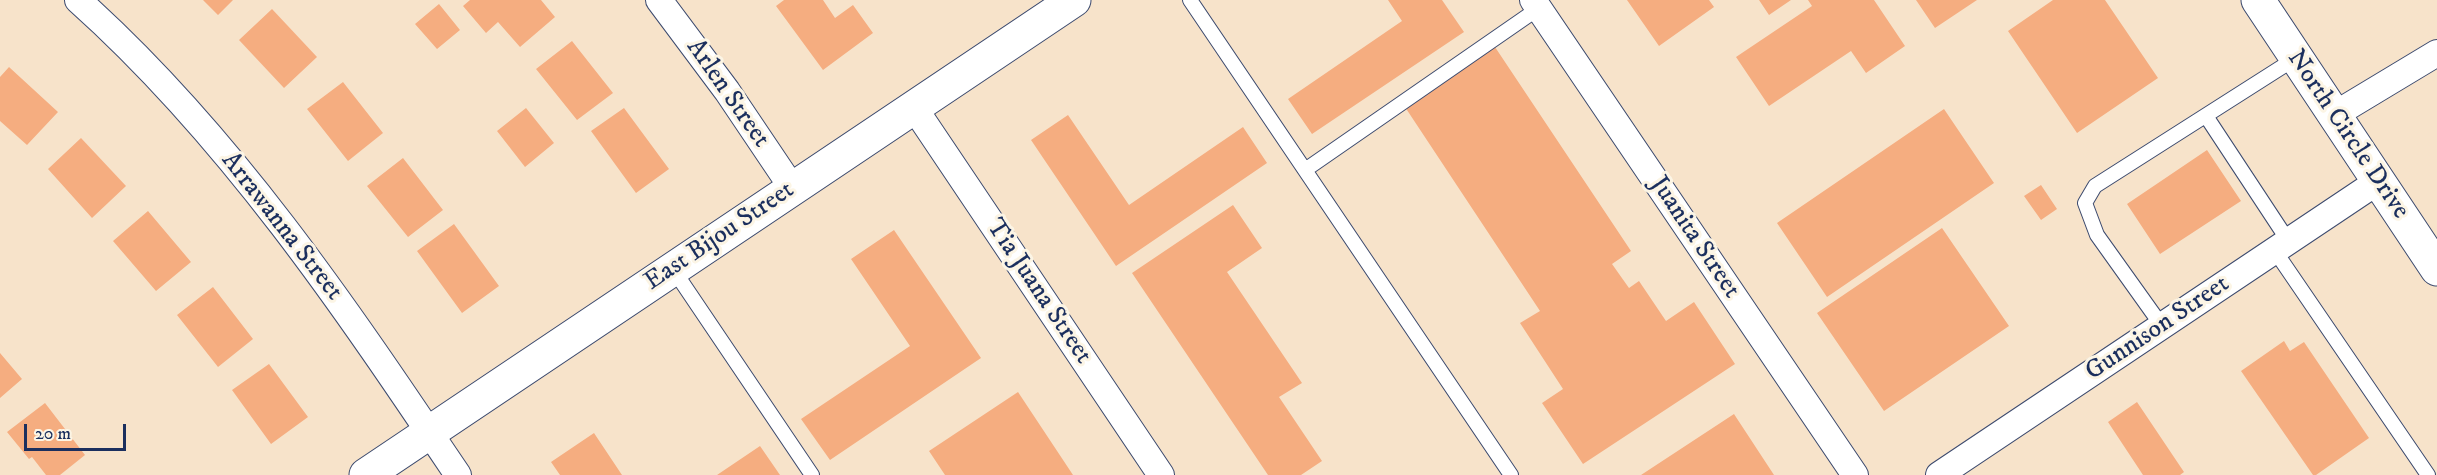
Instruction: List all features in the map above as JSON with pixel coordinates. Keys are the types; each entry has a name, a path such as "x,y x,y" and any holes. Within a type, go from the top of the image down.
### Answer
{"street":[{"name":"Arrawanna Street","path":"78,0 137,57 188,112 278,220 343,305 458,475"},
{"name":"Arlen Street","path":"659,0 727,91 793,189"},
{"name":"East Bijou Street","path":"366,475 915,109 1074,0"},
{"name":"North Circle Drive","path":"2258,0 2437,269"},
{"name":"Juanita Street","path":"1536,4 1855,475"},
{"path":"2334,115 2437,53"},
{"name":"Tia Juana Street","path":"915,109 1161,475"},
{"name":"Gunnison Street","path":"1939,475 2377,182"}],"lane":[{"path":"1190,0 1511,475"},
{"path":"1305,170 1536,4"},
{"path":"2162,326 2097,235 2085,203 2095,186 2296,58"},
{"path":"2206,116 2282,246 2428,475"},
{"path":"673,269 812,475"}],"building":[{"path":"203,0 233,0 218,15"},
{"path":"470,0 541,0 555,17 520,47 498,22 486,33 463,6"},
{"path":"784,0 823,0 835,18 853,5 873,33 823,70 776,6"},
{"path":"1388,0 1442,0 1464,32 1312,134 1288,99 1402,21"},
{"path":"1627,0 1709,0 1714,7 1659,46"},
{"path":"1759,0 1791,0 1769,15"},
{"path":"1808,0 1874,0 1905,46 1866,73 1851,51 1769,106 1736,57 1812,6"},
{"path":"1916,0 1977,0 1935,28"},
{"path":"2053,0 2105,0 2158,78 2077,133 2008,31"},
{"path":"439,4 460,30 437,49 415,24"},
{"path":"272,9 317,57 284,88 239,40"},
{"path":"572,41 613,93 577,120 536,69"},
{"path":"1495,47 1631,251 1612,264 1629,288 1639,281 1666,321 1694,302 1735,364 1583,464 1542,403 1563,389 1520,323 1540,311 1405,107"},
{"path":"9,67 58,112 27,145 0,121 0,77"},
{"path":"343,82 383,133 348,161 307,109"},
{"path":"526,108 554,143 525,167 497,131"},
{"path":"624,108 669,169 636,193 591,131"},
{"path":"1944,109 1994,183 1827,297 1777,223"},
{"path":"1068,115 1129,205 1243,127 1267,163 1116,266 1031,140"},
{"path":"81,138 126,186 92,218 48,169"},
{"path":"2207,150 2241,201 2160,254 2127,204"},
{"path":"403,158 443,210 408,237 367,186"},
{"path":"2041,185 2057,209 2041,220 2024,196"},
{"path":"1233,205 1262,248 1227,272 1302,383 1279,397 1322,461 1301,475 1268,475 1132,273"},
{"path":"148,211 191,262 156,291 113,241"},
{"path":"454,224 499,286 462,313 417,251"},
{"path":"1942,228 2009,326 1884,411 1817,313"},
{"path":"894,230 981,358 830,460 801,419 910,346 851,259"},
{"path":"213,287 253,339 218,367 177,315"},
{"path":"2284,341 2290,351 2304,342 2369,438 2316,475 2313,475 2241,371"},
{"path":"0,353 22,379 0,398"},
{"path":"269,364 308,417 271,444 232,390"},
{"path":"1018,392 1073,475 945,475 929,451"},
{"path":"2137,402 2184,472 2180,475 2143,475 2108,422"},
{"path":"45,403 85,455 60,475 46,475 32,457 29,459 7,432"},
{"path":"1734,414 1774,475 1641,475"},
{"path":"594,433 622,475 560,475 551,462"},
{"path":"760,446 780,475 717,475"}]}
